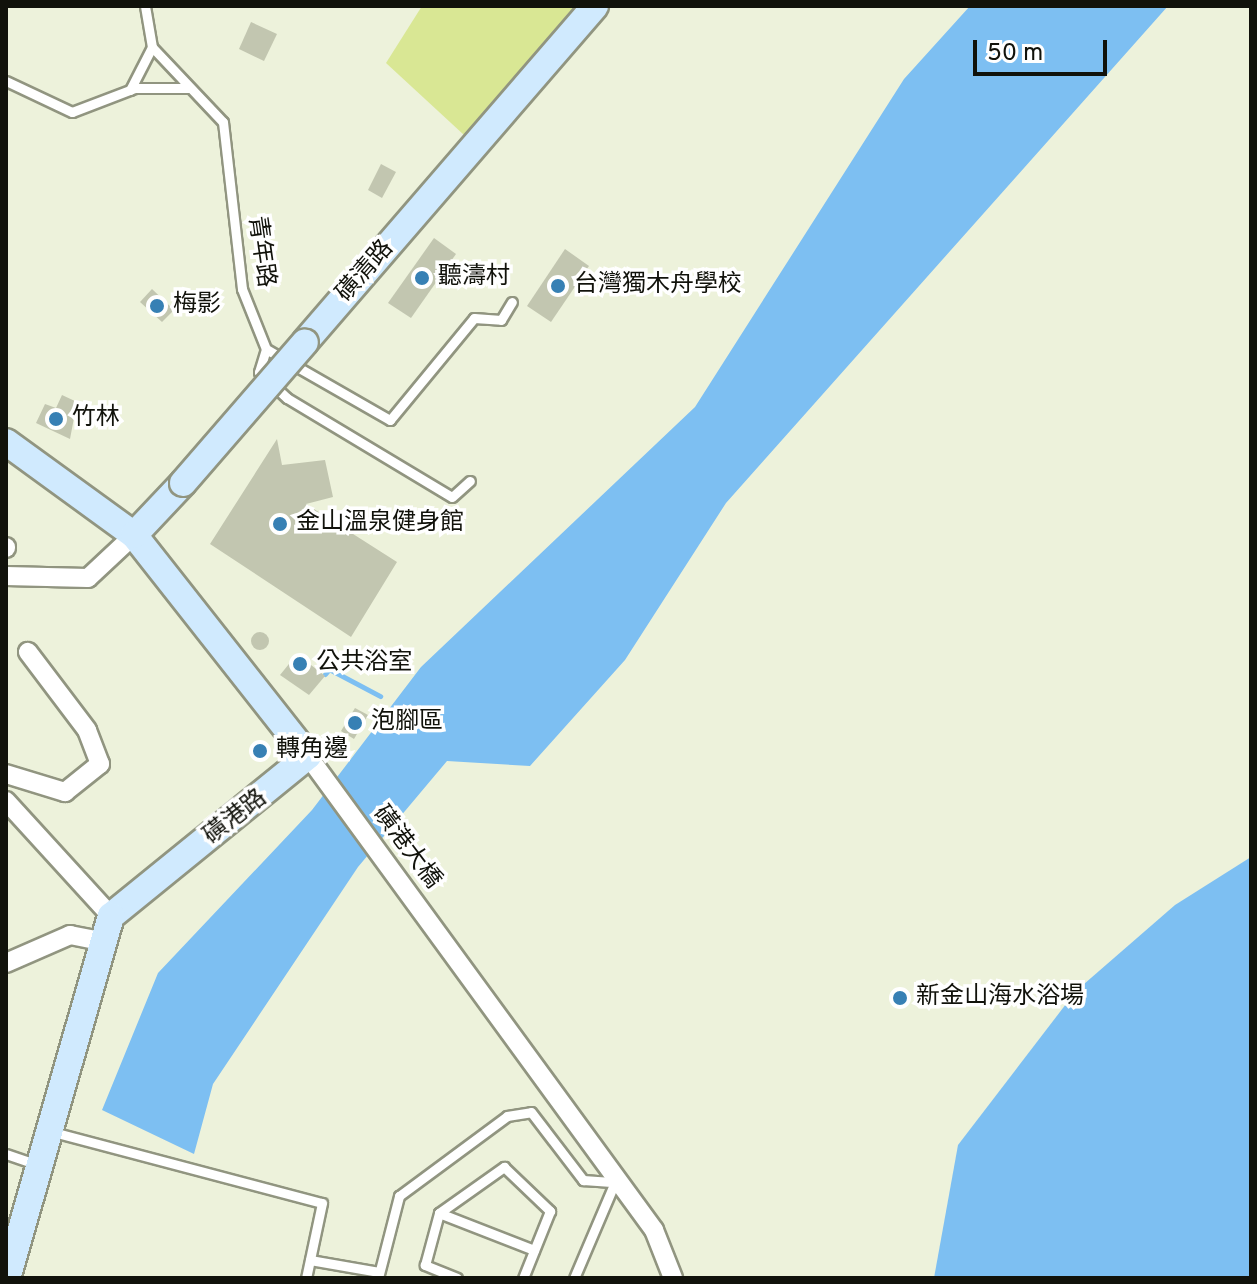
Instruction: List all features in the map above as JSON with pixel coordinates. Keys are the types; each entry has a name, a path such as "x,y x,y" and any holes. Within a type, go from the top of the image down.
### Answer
{"street":[{"name":"磺清路","path":"134,535 183,483 595,6"},
{"path":"6,442 134,535 308,756"},
{"path":"6,576 88,578 134,535"},
{"path":"6,774 65,792 100,764 87,730 28,652"},
{"name":"磺港路","path":"111,916 308,756"},
{"name":"磺港大橋","path":"308,756 465,968 615,1182"},
{"path":"6,801 111,916 45,1129 7,1278"},
{"path":"6,963 70,935 102,941"},
{"path":"615,1182 654,1230 673,1278"}],"lane":[{"path":"130,90 152,47 145,6"},
{"name":"青年路","path":"152,47 223,122 242,289 266,349 259,372 287,398 452,497 470,481"},
{"path":"6,81 72,112 130,90 189,88"},
{"path":"266,349 390,420 474,318 501,320 512,302"},
{"path":"310,1260 378,1275 399,1196 507,1116 531,1112 583,1180 615,1182 574,1278"},
{"path":"45,1129 322,1203 306,1278"},
{"path":"6,1154 35,1164"},
{"path":"457,1278 425,1265 439,1213 504,1167 550,1211 523,1278"},
{"path":"439,1213 534,1250"}],"green space":[{"path":"422,6 575,6 464,135 386,63"}],"water":[{"path":"970,6 1168,6 726,503 625,660 530,766 447,761 358,867 213,1084 194,1154 102,1110 158,973 312,810 421,667 695,407 904,79"},
{"path":"1251,857 1251,1278 934,1278 958,1145 1076,991 1175,905"}],"building":[{"path":"251,22 277,34 264,61 239,49"},
{"path":"381,164 396,172 382,198 368,190"},
{"name":"聽濤村","path":"434,238 456,254 411,318 388,303"},
{"name":"台灣獨木舟學校","path":"565,249 589,266 551,322 527,306"},
{"name":"梅影","path":"152,289 174,310 162,322 140,302"},
{"name":"竹林","path":"62,395 77,402 70,439 36,423 45,404 56,408"},
{"name":"金山溫泉健身館","path":"277,439 282,465 325,460 333,497 306,504 397,562 351,637 210,544"},
{"path":"260,632 269,641 260,650 251,641"},
{"name":"公共浴室","path":"297,654 325,676 309,695 280,675"},
{"name":"泡腳區","path":"355,708 368,715 354,739 341,731"}],"waterway":[{"path":"325,674 329,669 380,696"}],"place":[{"name":"聽濤村","path":"422,278"},
{"name":"台灣獨木舟學校","path":"558,286"},
{"name":"梅影","path":"157,306"},
{"name":"竹林","path":"56,419"},
{"name":"金山溫泉健身館","path":"280,524"},
{"name":"公共浴室","path":"300,664"},
{"name":"泡腳區","path":"355,723"},
{"name":"轉角邊","path":"260,751"},
{"name":"新金山海水浴場","path":"900,998"}]}
